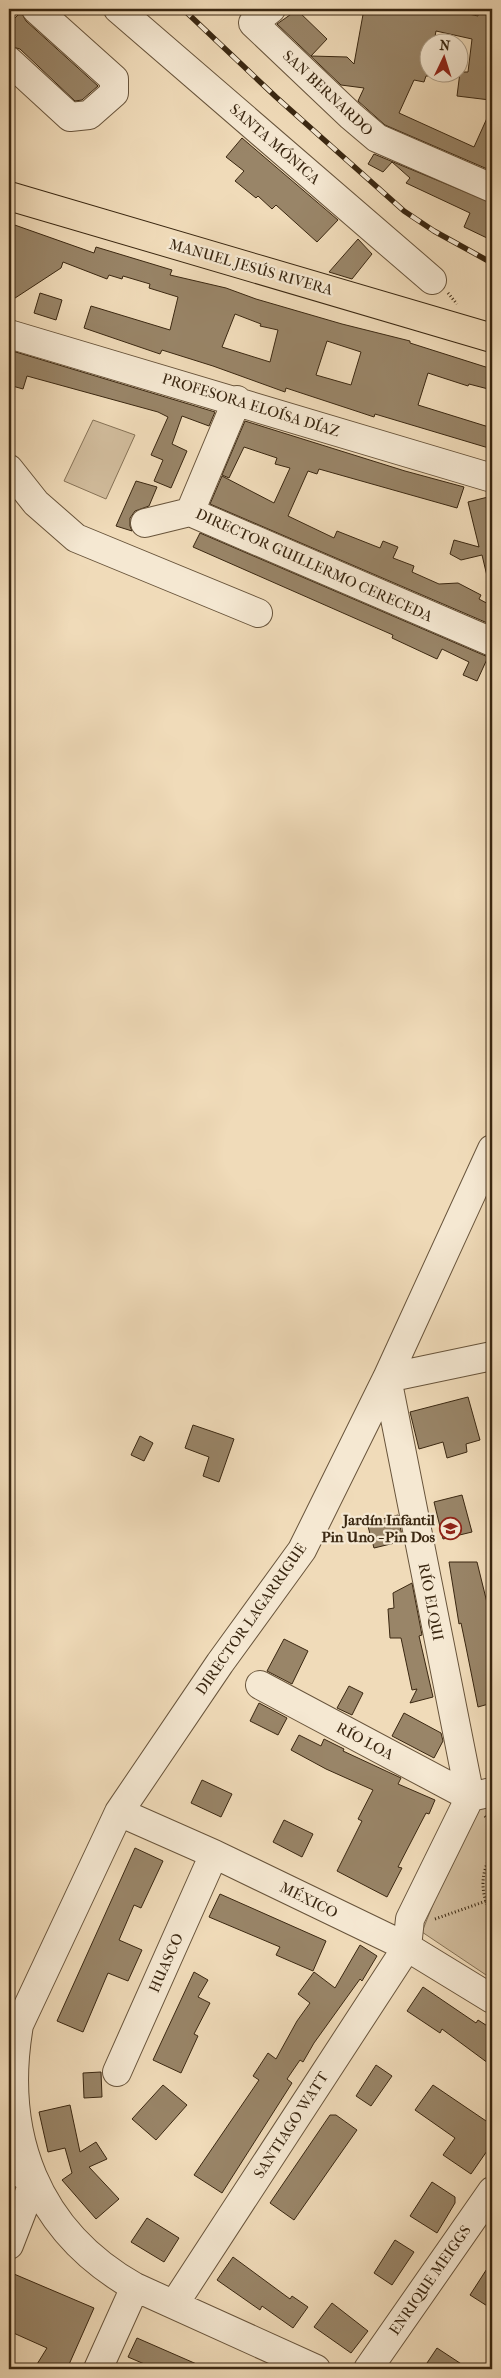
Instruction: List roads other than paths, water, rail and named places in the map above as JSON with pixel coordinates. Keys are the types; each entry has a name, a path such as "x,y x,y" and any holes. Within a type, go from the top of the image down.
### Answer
{"main road":[{"name":"MANUEL JESÚS RIVERA","path":"9,196 492,338"}],"street":[{"path":"9,61 70,117 90,115 114,93 114,79 36,9"},
{"name":"SANTA MÓNICA","path":"118,9 432,280"},
{"name":"SAN BERNARDO","path":"262,16 351,116 377,138 492,188"},
{"name":"PROFESORA ELOÍSA DÍAZ","path":"9,334 237,400 492,478"},
{"name":"DIRECTOR GUILLERMO CERECEDA","path":"237,400 190,512 492,642"},
{"path":"9,469 36,503 76,538 258,613"},
{"path":"145,522 190,512"},
{"name":"DIRECTOR LAGARRIGUE","path":"9,2051 19,2025 119,1812 220,1663 302,1550 387,1378 492,1149"},
{"path":"387,1378 492,1356"},
{"name":"RÍO ELQUI","path":"387,1378 481,1795"},
{"name":"RÍO LOA","path":"260,1685 481,1795"},
{"path":"407,1947 410,1919 481,1795"},
{"name":"MÉXICO","path":"119,1812 214,1854 407,1947 492,1999"},
{"name":"HUASCO","path":"117,2072 214,1854"},
{"name":"SANTIAGO WATT","path":"174,2303 407,1947"},
{"name":"DIRECTOR LAGARRIGUE","path":"19,2025 11,2070 12,2117 17,2140 32,2183 45,2205 75,2243 113,2274 134,2287 174,2303 316,2369"},
{"path":"9,2160 32,2183 9,2245"},
{"name":"ENRIQUE MEIGGS","path":"368,2369 492,2191"},
{"path":"98,2369 134,2287"}],"railway":[{"path":"183,9 276,97 404,211 434,231 492,263"}],"place":[{"name":"Jardín Infantil Pin Uno - Pin Dos","path":"451,1529"}]}
